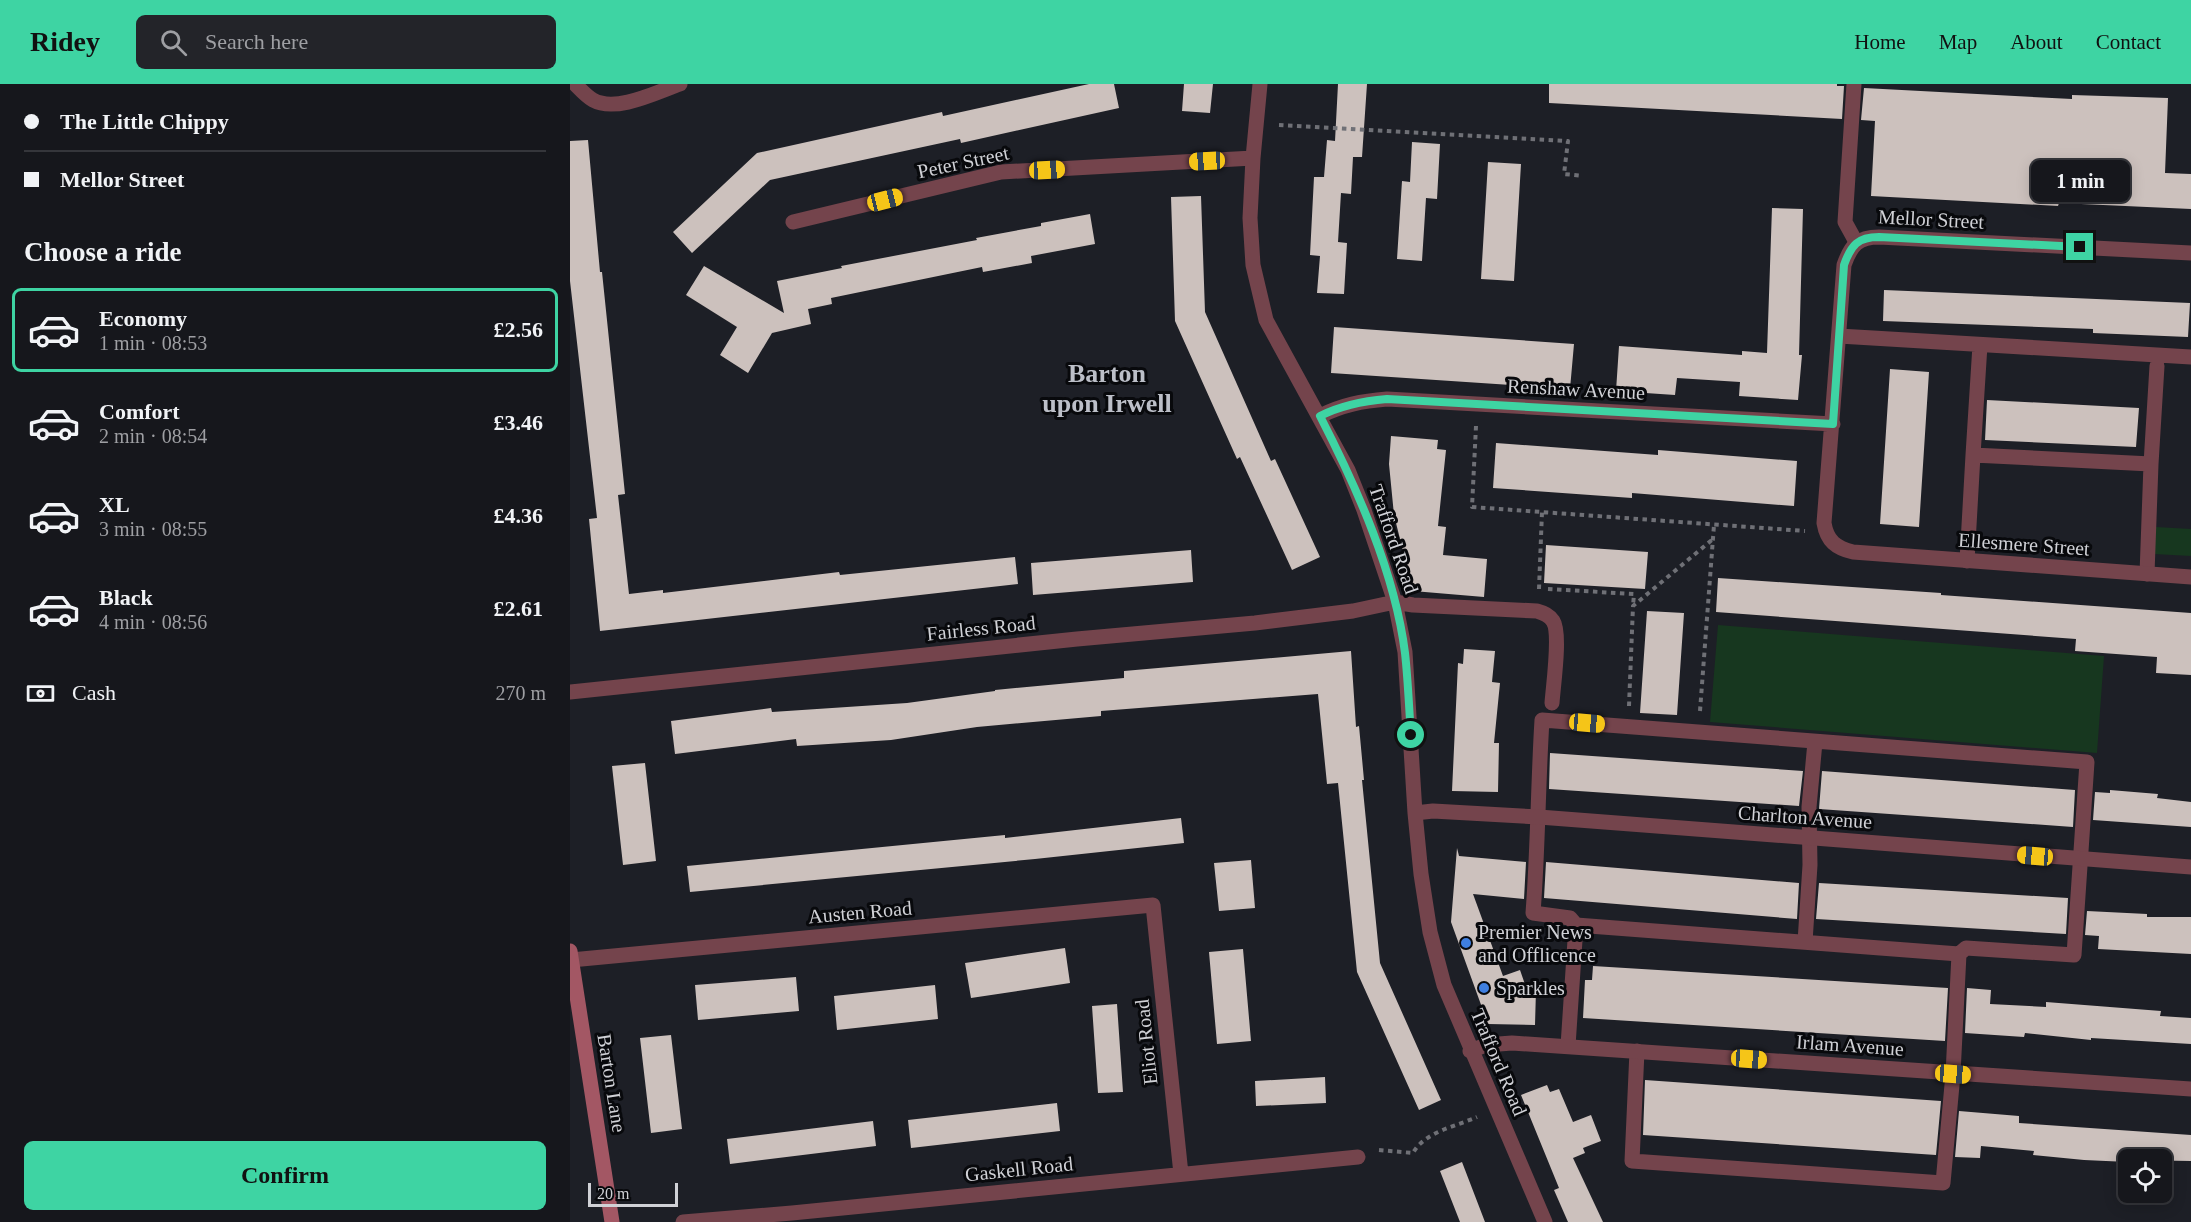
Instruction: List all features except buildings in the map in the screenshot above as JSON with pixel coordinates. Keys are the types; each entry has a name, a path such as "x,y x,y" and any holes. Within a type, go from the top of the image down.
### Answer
{"main road":[{"name":"Barton Lane","path":"571,955 612,1222"}],"street":[{"path":"575,84 594,100 611,105 628,102 680,84"},
{"name":"Trafford Road","path":"1260,84 1250,218 1253,265 1266,320 1320,416 1347,470 1364,510 1395,602 1405,652 1415,813 1430,932 1444,985 1470,1051 1545,1222"},
{"path":"1854,84 1845,222 1856,242"},
{"name":"Peter Street","path":"793,222 1001,172 1253,158"},
{"name":"Mellor Street","path":"1826,533 1824,523 1844,265 1849,251 1856,242 1866,237 1879,237 2191,253"},
{"path":"1839,336 2191,357"},
{"path":"1967,561 1980,345"},
{"path":"2147,574 2157,366"},
{"name":"Renshaw Avenue","path":"1320,416 1361,401 1378,399 1833,424"},
{"path":"1973,455 2151,464"},
{"name":"Ellesmere Street","path":"1826,533 1832,543 1853,552 2191,577"},
{"name":"Fairless Road","path":"570,692 1077,639 1255,623 1353,611 1395,602 1413,605 1538,611"},
{"path":"1538,611 1547,614 1555,623 1557,636 1552,703"},
{"path":"1568,1046 1576,925 1570,918 1533,913 1542,720 2086,762 2074,955 1966,948 1959,954 1576,925"},
{"path":"1805,942 1810,865 1809,807 1815,742"},
{"name":"Charlton Avenue","path":"1415,813 1539,817 2191,867"},
{"name":"Austen Road","path":"571,955 1153,905"},
{"name":"Eliot Road","path":"1153,905 1181,1174"},
{"path":"1637,1051 1632,1161 1943,1183 1953,1074 1959,954"},
{"name":"Irlam Avenue","path":"1470,1051 1499,1043 1568,1046 2191,1089"},
{"name":"Gaskell Road","path":"683,1222 793,1218 1181,1174 1359,1157"}],"path":[{"path":"1256,124 1568,141 1564,174 1582,176"},
{"path":"1477,404 1472,507 1826,533"},
{"path":"1538,611 1542,513"},
{"path":"1700,714 1714,525"},
{"path":"1633,606 1713,539"},
{"path":"1539,588 1634,594 1629,710"},
{"path":"1359,1157 1376,1150 1413,1153 1421,1142 1429,1137 1464,1123"}],"green space":[{"path":"2156,527 2191,529 2191,556 2154,554"},
{"path":"1718,625 2104,656 2097,753 1710,722"}],"place":[{"name":"Premier News and Offlicence","path":"1466,943"},
{"name":"Sparkles","path":"1484,988"}],"district":[{"name":"Barton upon Irwell","path":"1107,388"}],"route":[{"path":"1411,735 1405,652 1395,602 1364,510 1320,416 1361,401 1387,399 1833,424 1844,265 1849,251 1856,242 1866,237 1879,237 2080,247"}]}
